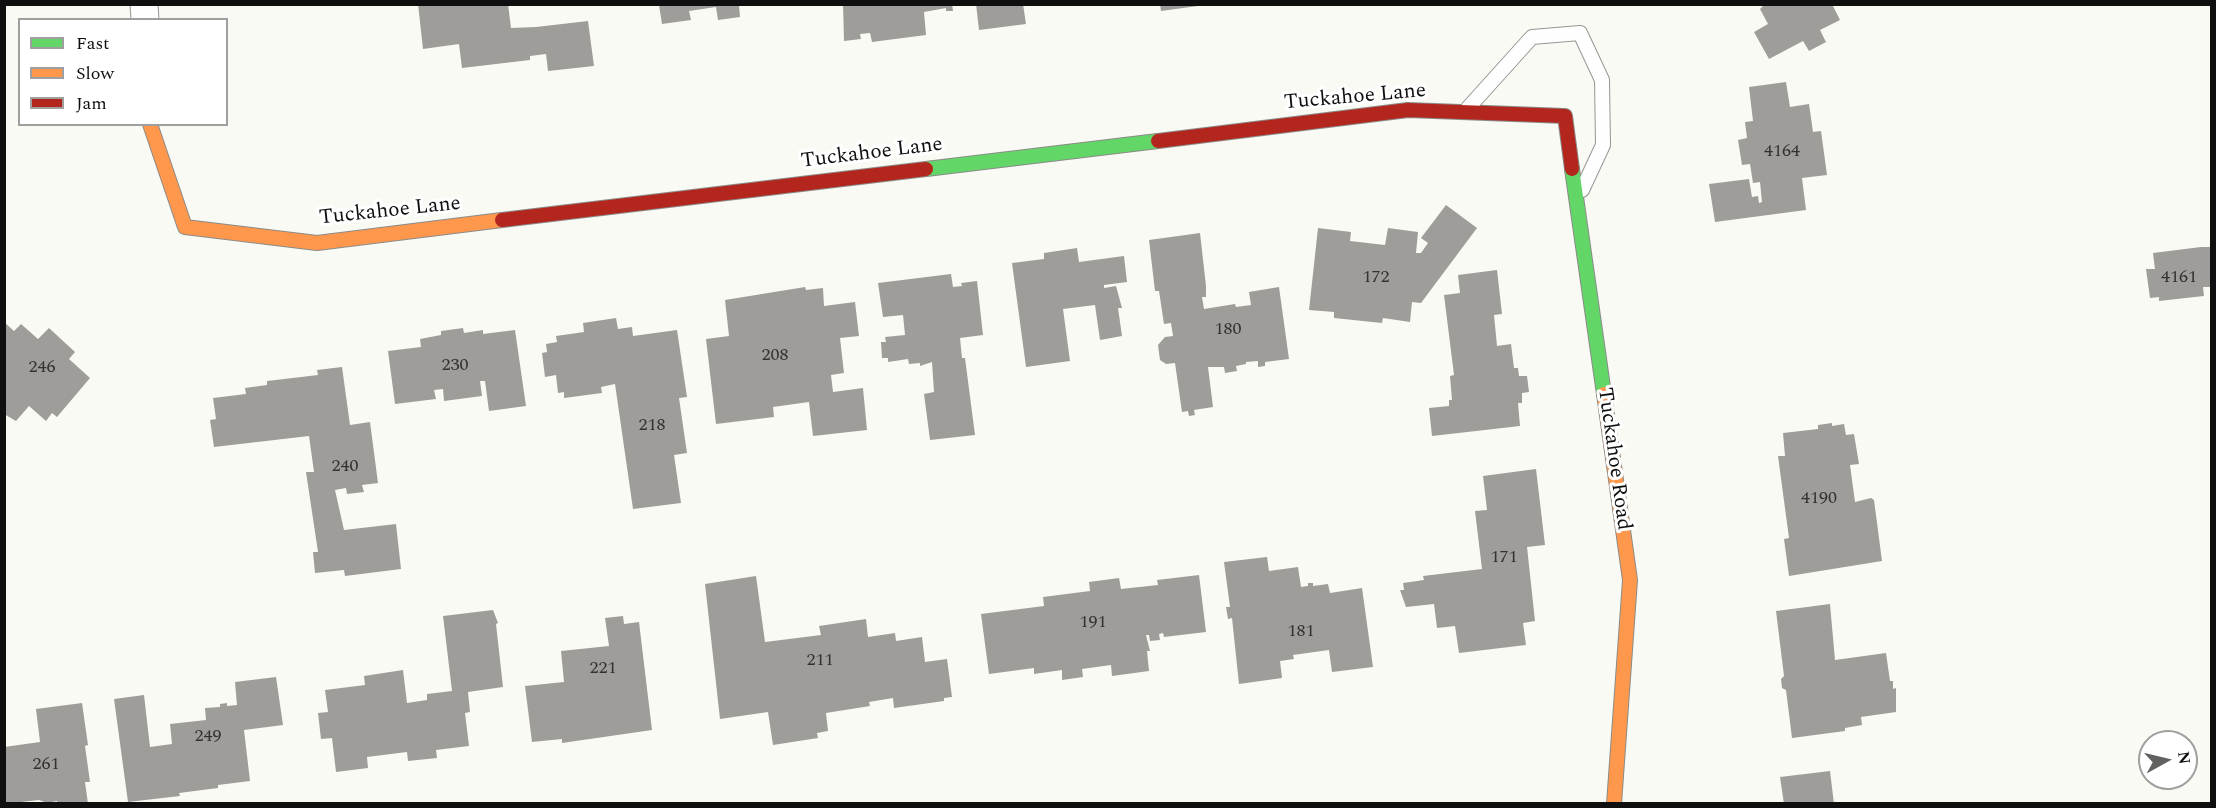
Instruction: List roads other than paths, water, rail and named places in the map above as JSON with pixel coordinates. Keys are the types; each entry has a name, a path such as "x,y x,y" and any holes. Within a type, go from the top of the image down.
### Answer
{"street":[{"name":"Tuckahoe Lane","path":"151,126 185,227 317,243 1408,110 1565,116"},
{"name":"Tuckahoe Road","path":"1565,116 1630,580 1614,804"}],"lane":[{"path":"1464,112 1532,37 1580,33 1602,81 1603,145 1577,201"}]}
